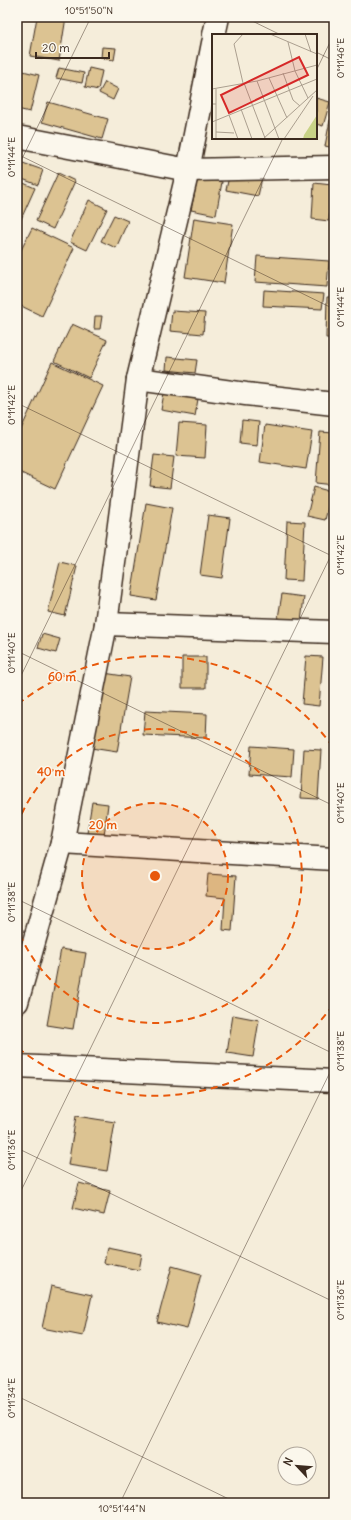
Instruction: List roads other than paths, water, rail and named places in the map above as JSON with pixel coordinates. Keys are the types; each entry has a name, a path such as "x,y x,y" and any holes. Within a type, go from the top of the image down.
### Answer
{"street":[{"path":"214,34 218,17"},
{"path":"17,1002 62,843 106,624 138,379 188,170 212,48"},
{"path":"17,137 188,170 334,167"},
{"path":"138,379 246,394 334,404"},
{"path":"106,624 334,632"},
{"path":"62,843 334,859"},
{"path":"17,1066 334,1081"}]}
